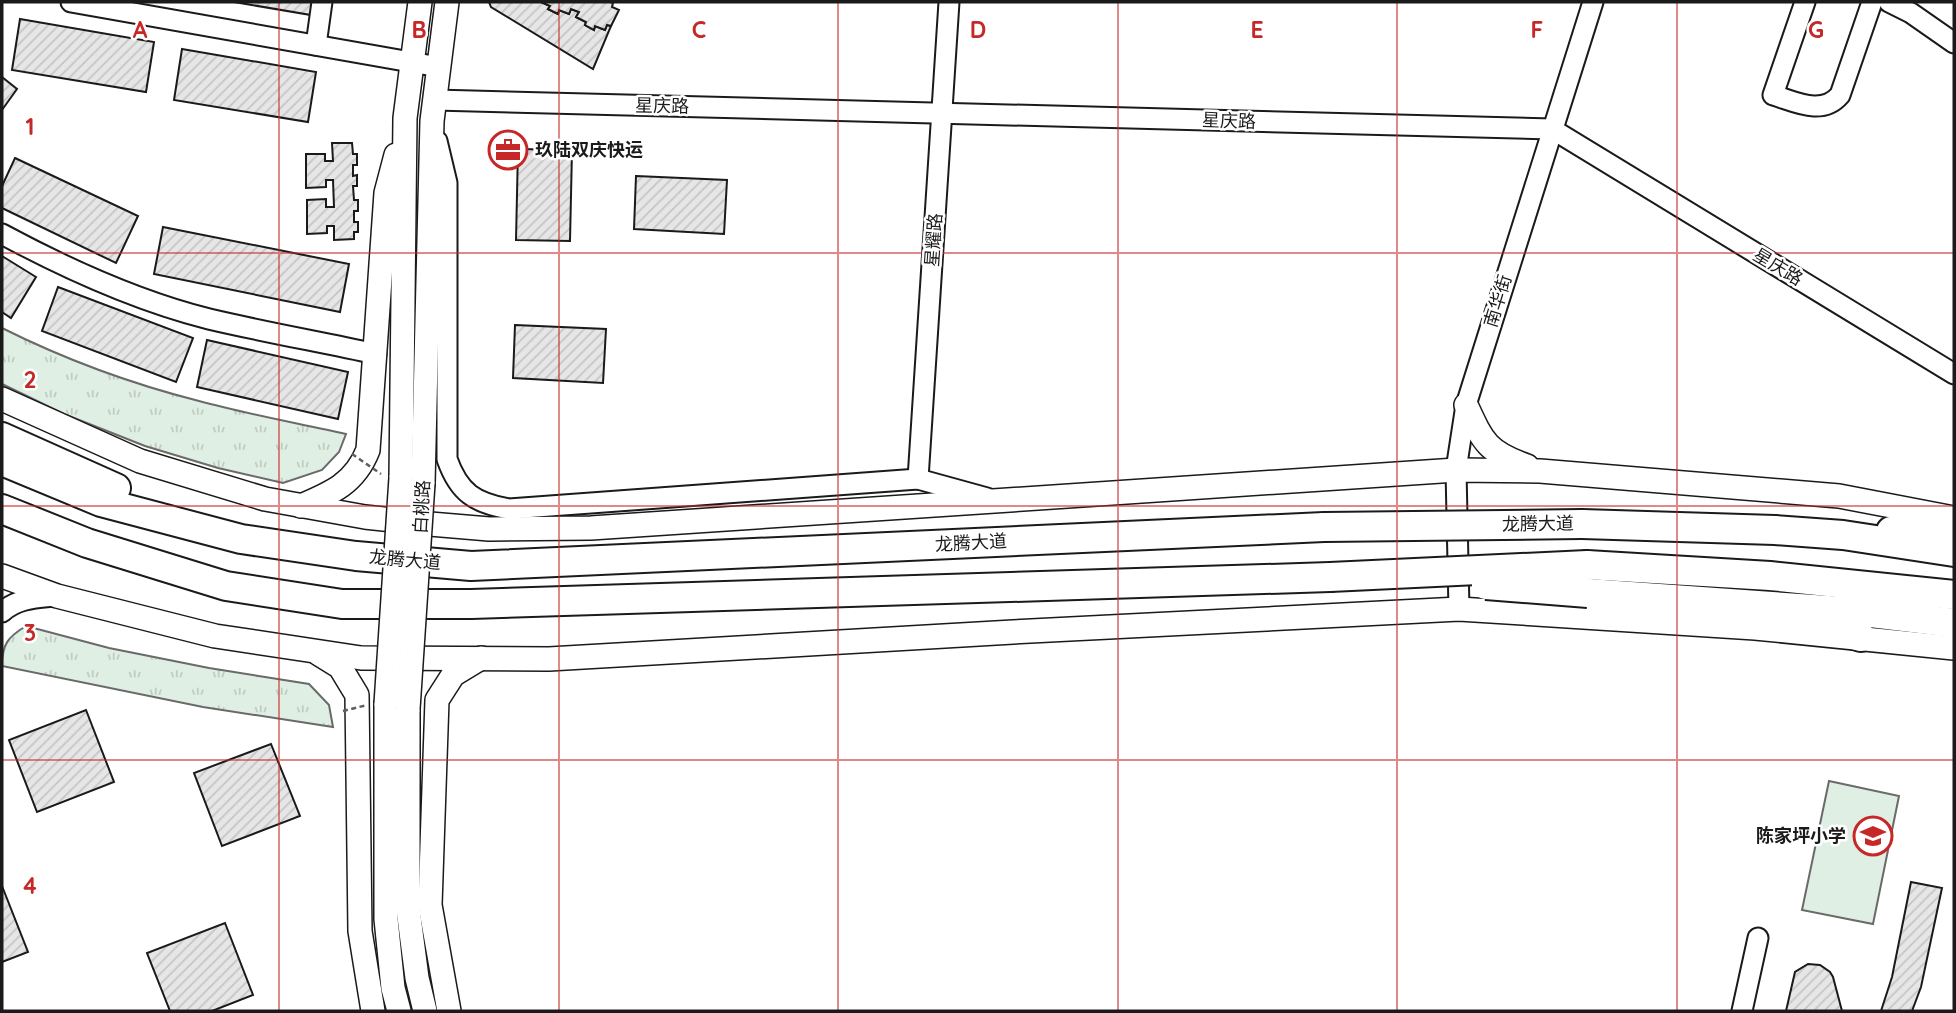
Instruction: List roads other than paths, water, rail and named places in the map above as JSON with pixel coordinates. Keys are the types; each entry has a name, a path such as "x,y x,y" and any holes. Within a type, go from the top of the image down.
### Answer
{"highway":[{"path":"2,437 241,539"},
{"name":"龙腾大道","path":"2,461 101,502 241,539 356,556 471,566 1324,527 1582,524 1775,530 1843,536 1954,552"},
{"path":"2,509 86,543 226,586"},
{"path":"2,525 81,556 226,586 342,604 471,604 1375,576 1587,565 1770,576 1954,595"},
{"path":"1843,536 1954,526"},
{"path":"1375,576 1763,605 1866,625 1954,623"}],"main road":[{"name":"白桃路","path":"412,481 405,118 421,2"},
{"name":"白桃路","path":"399,1011 393,988 386,919 434,111 447,2"},
{"path":"301,506 342,486 361,466 368,450 386,193 405,118"},
{"path":"2,399 140,461 265,499 365,517 489,528 591,528 1456,470 1540,471 1839,496 1954,518"},
{"path":"1466,405 1481,438 1501,457 1540,471"},
{"path":"2,576 58,596 215,636 361,658 549,659 1000,632 1459,609 1866,625 1954,648"},
{"path":"313,650 340,667 358,695 360,931 373,1011"},
{"path":"449,1011 430,905 438,700 453,675 481,658"},
{"name":"白桃路","path":"397,707 408,909 417,978 425,1011"}],"street":[{"path":"71,2 439,66"},
{"path":"316,45 323,2"},
{"name":"星耀路","path":"918,479 949,2"},
{"name":"南华街","path":"1459,609 1456,470 1466,405 1593,2"},
{"path":"1805,2 1773,95 1821,108 1833,103 1840,95 1872,2"},
{"path":"1889,2 1911,13 1954,43"},
{"path":"434,111 447,183 447,459 462,488 475,500 509,509 918,479 1002,502"},
{"name":"星庆路","path":"434,111 942,113 1552,129 1954,374"},
{"path":"2,234 58,264 131,293 207,318 376,354"},
{"path":"2,612 25,599 58,596"},
{"path":"1742,1011 1758,938"}],"place":[{"name":"玖陆双庆快运","path":"508,150"},
{"name":"陈家坪小学","path":"1873,836"}]}
